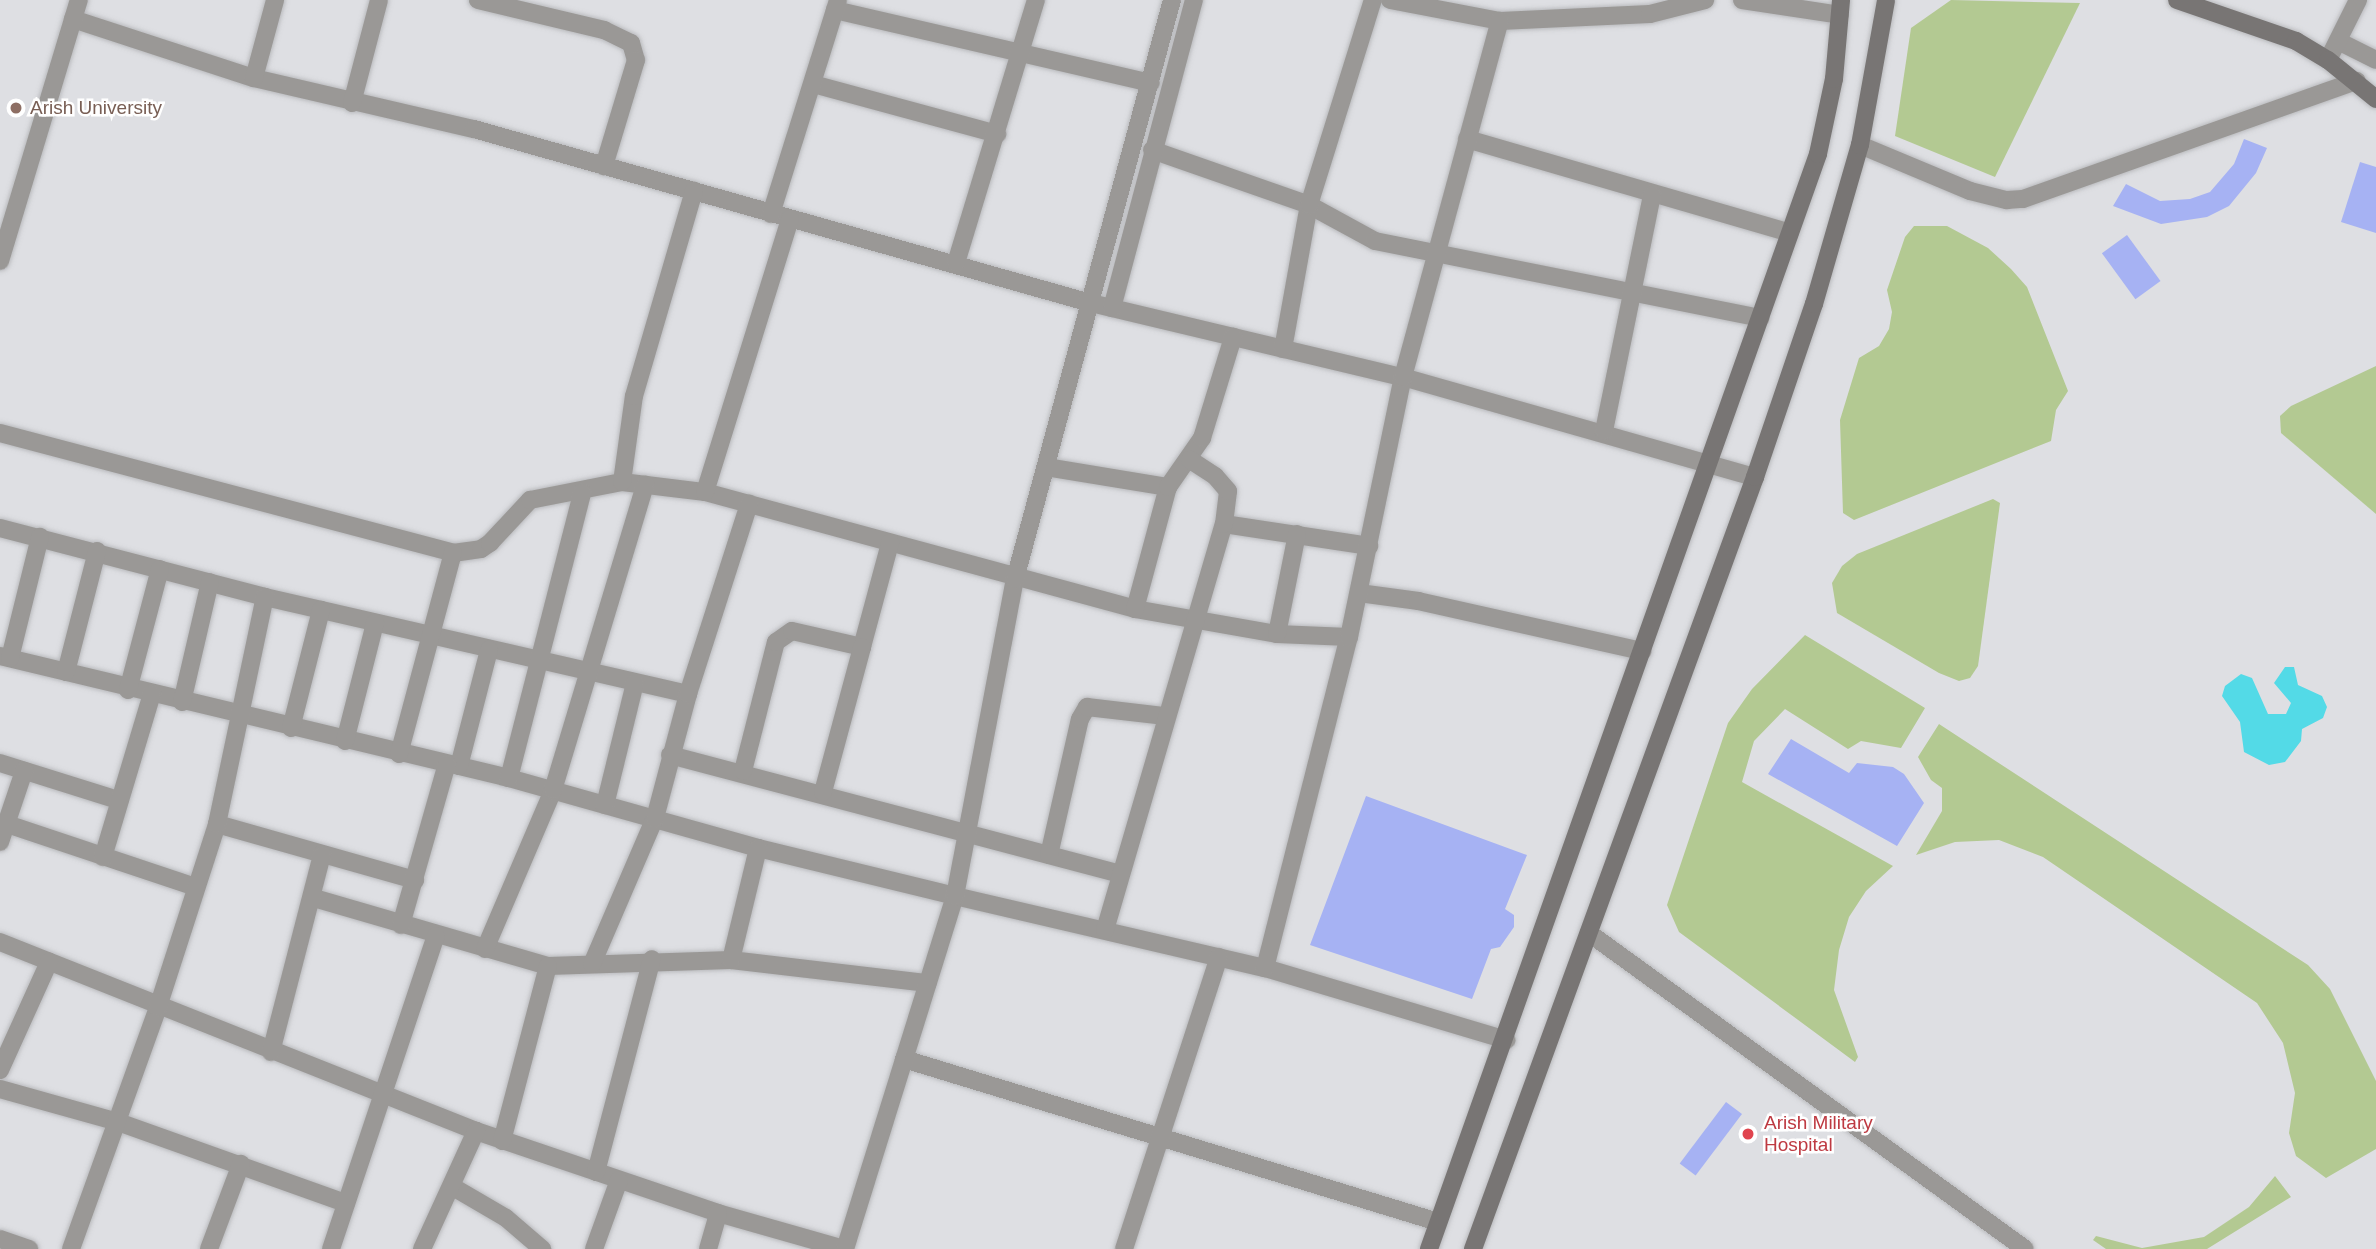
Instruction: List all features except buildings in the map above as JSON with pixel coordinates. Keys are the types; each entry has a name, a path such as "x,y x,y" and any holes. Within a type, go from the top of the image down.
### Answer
{"main road":[{"path":"1477,1248 1755,477 1814,304 1860,145 1886,0"},
{"path":"2177,0 2296,41 2357,81 2376,99"},
{"path":"1429,1249 1506,1040 1706,462 1818,154 1834,79 1840,8"}],"street":[{"path":"0,261 79,0"},
{"path":"254,78 275,0"},
{"path":"352,103 379,0"},
{"path":"478,0 604,30 631,43 636,60 604,166"},
{"path":"956,263 1036,0"},
{"path":"0,942 271,1052 476,1131 718,1213 845,1249 955,896 1015,579 1087,302 1151,83 1172,0"},
{"path":"1112,308 1194,0"},
{"path":"1283,349 1309,205 1373,0"},
{"path":"1390,0 1442,6 1500,21 1650,14 1705,0"},
{"path":"1742,0 1840,8"},
{"path":"2328,60 2358,0"},
{"path":"771,214 836,5 1151,83"},
{"path":"73,19 254,78 352,103 474,129 1087,302 1403,377 1604,431 1755,477"},
{"path":"1265,968 1349,637 1403,377 1500,21"},
{"path":"2338,41 2376,60"},
{"path":"1860,145 1970,191 2007,200 2023,199 2357,81"},
{"path":"813,84 997,134"},
{"path":"1467,139 1790,233"},
{"path":"1152,150 1309,205 1375,241 1759,318"},
{"path":"622,482 634,396 694,191"},
{"path":"1604,431 1636,293 1653,195"},
{"path":"705,492 790,219"},
{"path":"1135,609 1168,487 1190,460 1207,425 1233,337"},
{"path":"0,433 453,552 469,552 490,543 530,500 582,493 622,482 705,492 1015,579 1135,609 1277,634 1349,637"},
{"path":"1105,930 1165,716 1224,524 1228,491 1215,476 1190,460"},
{"path":"1046,467 1168,487"},
{"path":"485,949 553,790 645,485"},
{"path":"509,778 582,493"},
{"path":"592,964 655,818 688,694 749,504"},
{"path":"1224,524 1369,547"},
{"path":"0,528 97,551 265,597 590,674 688,694"},
{"path":"1277,634 1297,534"},
{"path":"40,537 5,657 128,690 509,778 758,848 1265,968 1506,1040"},
{"path":"823,792 890,543"},
{"path":"66,672 97,551"},
{"path":"400,754 453,552"},
{"path":"128,690 160,569"},
{"path":"182,702 210,582"},
{"path":"1359,593 1418,601 1642,650"},
{"path":"71,1249 158,1007 217,824 243,716 265,597"},
{"path":"291,728 321,610"},
{"path":"345,741 375,623"},
{"path":"743,771 772,649 780,636 792,631 862,647"},
{"path":"401,925 489,650"},
{"path":"605,805 635,683"},
{"path":"103,857 152,694"},
{"path":"1049,855 1085,709 1091,706 1165,716"},
{"path":"670,755 823,792 1121,874"},
{"path":"0,763 118,800"},
{"path":"0,842 24,771"},
{"path":"7,824 195,887"},
{"path":"217,824 415,880"},
{"path":"731,960 758,848"},
{"path":"271,1052 314,898 322,855"},
{"path":"314,898 436,936 548,966 652,959 731,960 928,983"},
{"path":"1589,933 2025,1249"},
{"path":"331,1249 380,1094 436,936"},
{"path":"1124,1249 1219,957"},
{"path":"596,1172 652,959"},
{"path":"0,1070 49,962"},
{"path":"502,1140 548,966"},
{"path":"904,1059 1160,1134 1438,1222"},
{"path":"0,1089 118,1122 346,1203"},
{"path":"422,1249 453,1187 476,1131"},
{"path":"209,1249 241,1164"},
{"path":"594,1249 619,1180"},
{"path":"453,1187 506,1218 542,1249"},
{"path":"708,1249 718,1213"},
{"path":"0,1239 29,1249"}],"green space":[{"path":"1951,0 2080,3 1995,177 1895,136 1911,28"},
{"path":"1914,226 1947,226 1988,248 2011,269 2027,287 2068,391 2056,410 2051,441 1854,520 1843,513 1840,420 1859,358 1879,346 1889,329 1892,312 1887,290 1905,237"},
{"path":"2376,366 2376,514 2281,433 2280,416 2291,406"},
{"path":"1993,499 2000,503 1978,666 1970,678 1959,681 1939,673 1837,613 1832,583 1842,566 1857,554"},
{"path":"1805,635 1925,708 1901,748 1861,741 1848,749 1785,709 1754,741 1742,782 1893,866 1866,891 1849,917 1839,950 1834,990 1858,1057 1855,1062 1679,932 1667,905 1728,723 1752,689"},
{"path":"1939,724 2308,965 2330,989 2376,1081 2376,1149 2326,1178 2296,1156 2289,1133 2295,1093 2283,1043 2257,1003 2043,857 1999,840 1955,842 1916,855 1942,811 1942,788 1931,780 1918,757"},
{"path":"2275,1176 2291,1197 2207,1249 2106,1249 2093,1240 2096,1236 2142,1248 2204,1237 2249,1207"}],"water":[{"path":"2285,667 2294,667 2298,685 2322,696 2327,707 2323,718 2302,729 2301,741 2285,762 2269,765 2244,752 2240,722 2222,696 2225,686 2241,674 2252,678 2268,714 2286,714 2291,703 2274,683"}],"place":[{"name":"Arish University","path":"16,108"},
{"name":"Arish Military Hospital","path":"1748,1134"}]}
